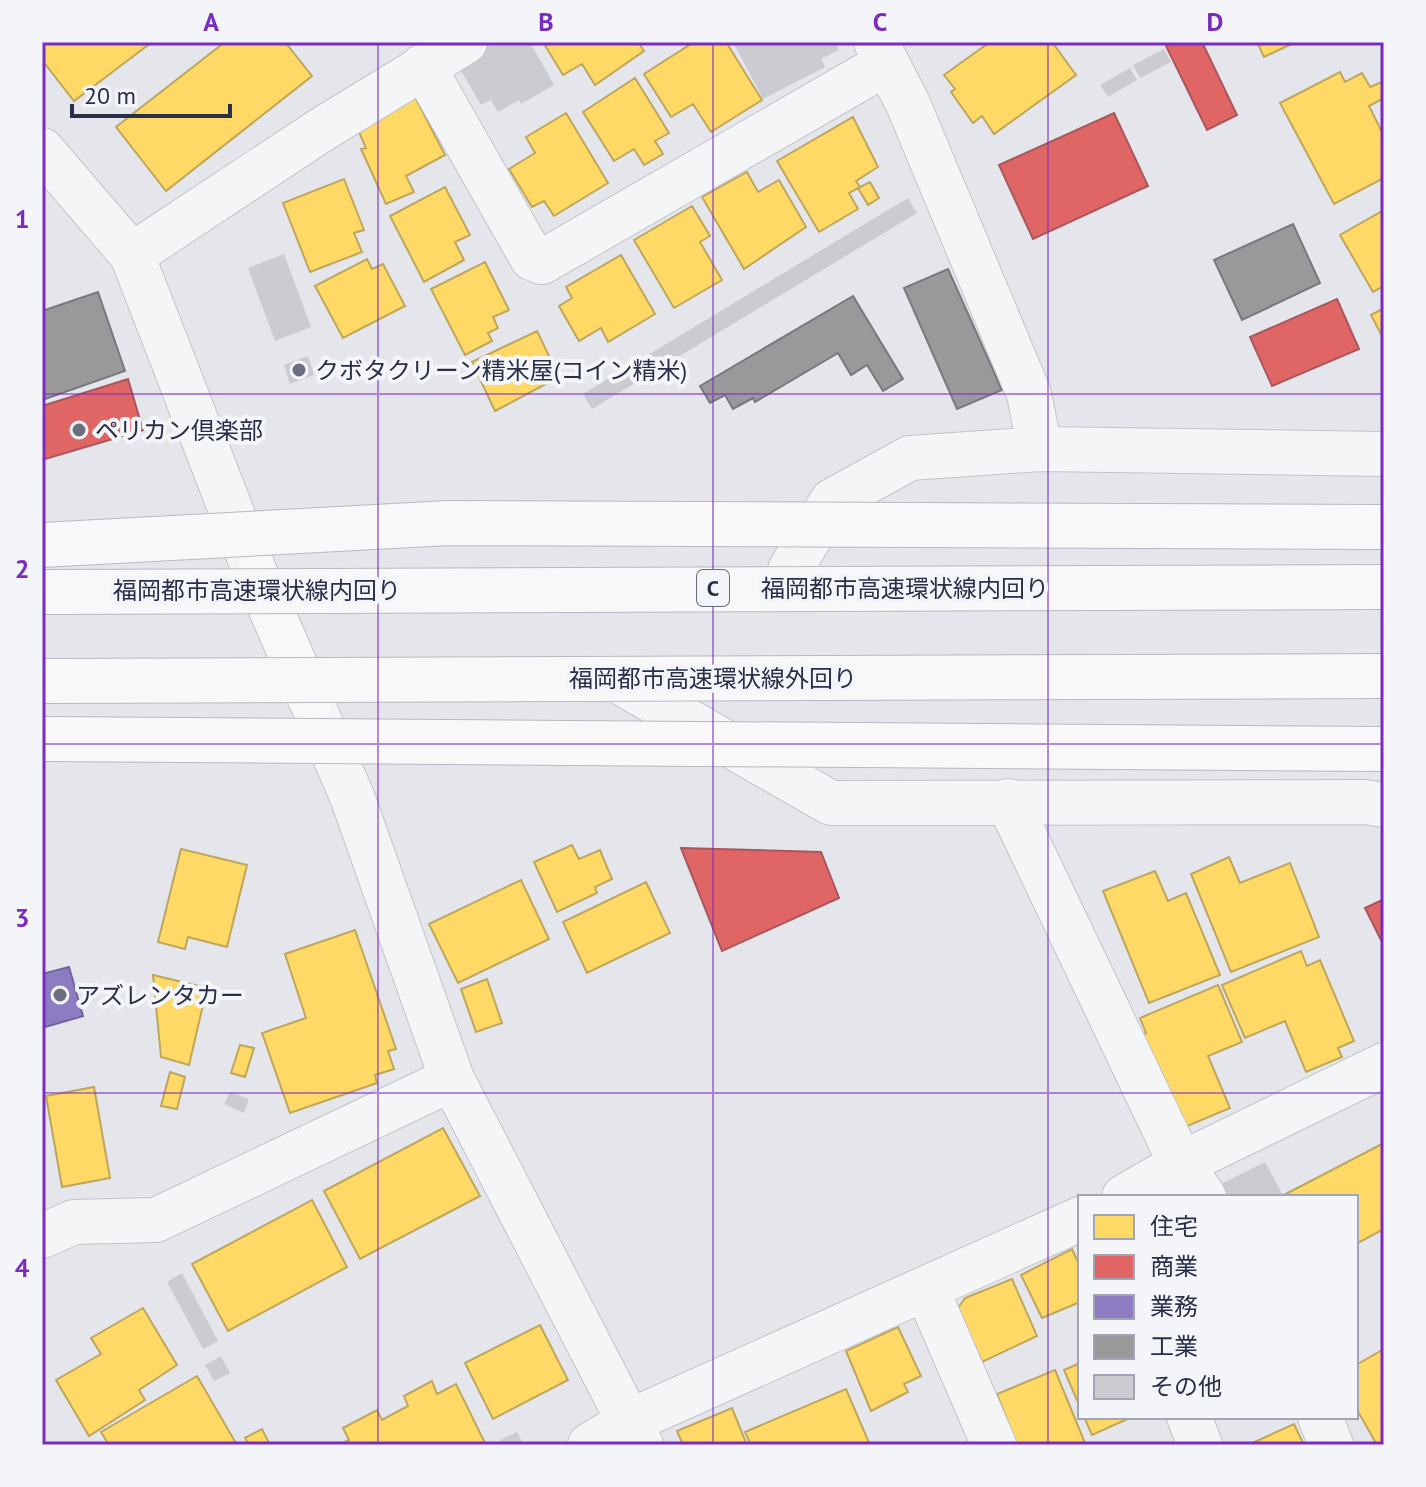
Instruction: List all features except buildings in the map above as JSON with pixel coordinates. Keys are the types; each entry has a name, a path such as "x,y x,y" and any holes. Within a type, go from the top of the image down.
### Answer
{"main road":[{"path":"42,545 449,523 1384,527"},
{"path":"257,577 310,699"},
{"name":"福岡都市高速環状線内回り","path":"42,592 1384,587"},
{"name":"福岡都市高速環状線外回り","path":"42,681 1384,676"},
{"path":"42,739 1384,749"}],"street":[{"path":"132,255 423,66 465,42"},
{"path":"423,66 532,258 542,262 882,53 908,104 1029,394 1040,449"},
{"path":"42,150 132,255 257,577"},
{"path":"790,570 832,501 910,458 1040,449 1384,454"},
{"path":"625,685 831,803 1008,801 1384,805"},
{"path":"310,699 353,799 452,1079 634,1434"},
{"path":"1008,801 1192,1180"},
{"path":"1132,1195 1192,1180 1384,1065"},
{"path":"42,1236 74,1222 156,1220 452,1079"},
{"path":"590,1445 634,1434 926,1288 1078,1220"},
{"path":"926,1288 994,1445"},
{"path":"1190,1419 1200,1445"},
{"path":"1321,1419 1331,1445"}],"place":[{"name":"クボタクリーン精米屋(コイン精米)","path":"299,370"},
{"name":"ペリカン倶楽部","path":"79,430"},
{"name":"アズレンタカー","path":"60,995"}]}
